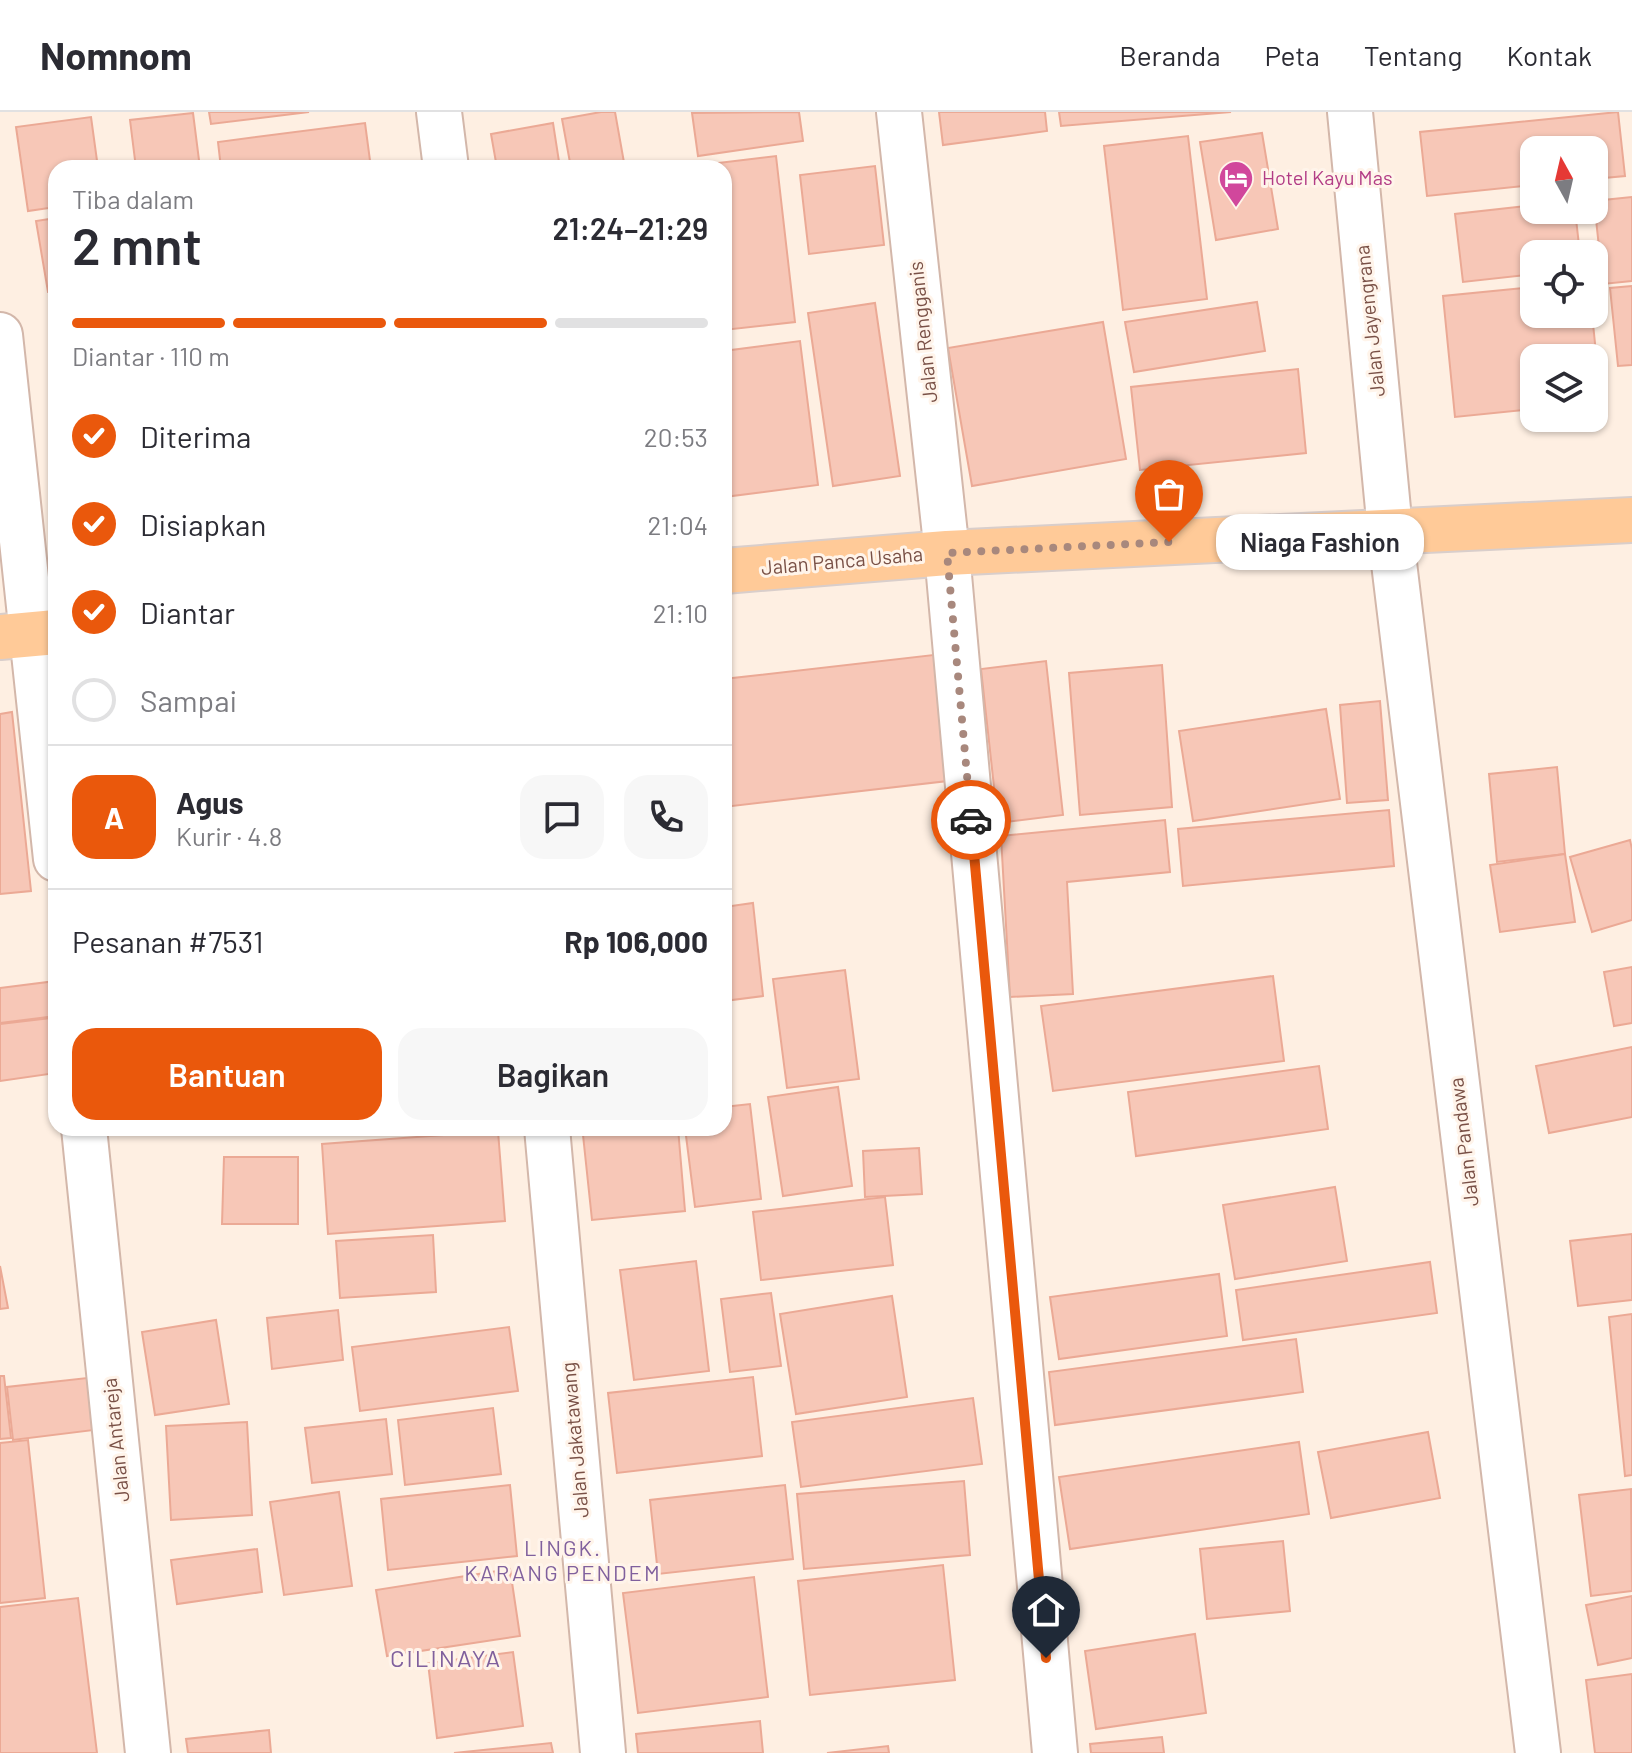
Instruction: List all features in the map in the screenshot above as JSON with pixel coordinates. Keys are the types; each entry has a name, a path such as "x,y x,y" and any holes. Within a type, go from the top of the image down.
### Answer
{"main road":[{"name":"Jalan Panca Usaha","path":"732,570 947,553 1632,520"}],"street":[{"path":"439,112 445,160"},
{"name":"Jalan Rengganis","path":"899,112 947,553 1055,1753"},
{"name":"Jalan Jayengrana","path":"1350,112 1390,530"},
{"path":"0,335 48,790"},
{"name":"Jalan Pandawa","path":"1390,530 1538,1753"},
{"name":"Jalan Antareja","path":"85,1136 148,1753"},
{"name":"Jalan Jakatawang","path":"548,1136 603,1753"}],"building":[{"path":"209,112 309,112 211,124"},
{"path":"615,112 624,160 570,160 562,119"},
{"path":"799,112 803,141 698,156 692,113"},
{"path":"939,112 1045,112 1047,131 943,145"},
{"path":"1059,112 1231,112 1061,126"},
{"path":"1618,112 1625,176 1608,178 1608,136 1520,136 1520,186 1427,196 1420,132"},
{"path":"193,113 199,160 135,160 130,120"},
{"path":"91,117 97,160 48,160 48,208 28,211 16,127"},
{"path":"365,123 370,160 220,160 218,142"},
{"path":"553,123 559,160 496,160 491,134"},
{"path":"1262,133 1278,229 1216,240 1200,142"},
{"path":"1188,136 1207,299 1123,310 1104,146"},
{"path":"776,156 795,322 732,329 732,161"},
{"path":"875,166 884,245 809,254 800,175"},
{"path":"1632,197 1632,281 1608,283 1608,240 1598,240 1596,224 1608,224 1608,200"},
{"path":"1520,207 1520,224 1577,224 1578,240 1520,240 1520,276 1463,282 1455,214"},
{"path":"48,219 48,292 36,221"},
{"path":"1632,286 1632,365 1618,366 1610,288"},
{"path":"1520,288 1520,328 1593,328 1595,344 1520,344 1520,410 1455,417 1443,296"},
{"path":"1257,302 1265,351 1134,372 1125,322"},
{"path":"875,303 900,476 833,486 808,313"},
{"path":"1103,322 1126,459 972,486 948,348"},
{"path":"800,341 818,485 732,496 732,350"},
{"path":"1298,369 1306,453 1140,470 1131,387"},
{"path":"942,654 956,780 732,806 732,678"},
{"path":"1046,661 1063,815 998,823 981,669"},
{"path":"1162,665 1172,807 1080,815 1069,673"},
{"path":"1380,701 1388,800 1347,803 1340,705"},
{"path":"1326,709 1340,799 1193,821 1179,731"},
{"path":"12,712 31,891 0,894 0,714"},
{"path":"1557,767 1565,854 1497,862 1489,774"},
{"path":"1389,810 1394,866 1183,886 1178,829"},
{"path":"1165,820 1170,872 1067,882 1073,994 1010,997 1001,836"},
{"path":"1630,840 1632,920 1592,932 1570,857"},
{"path":"1565,854 1575,922 1500,932 1490,865"},
{"path":"753,903 763,996 732,1000 732,906"},
{"path":"1632,967 1632,1023 1614,1026 1604,972"},
{"path":"845,970 859,1079 787,1088 773,979"},
{"path":"1273,976 1284,1061 1053,1091 1041,1006"},
{"path":"48,982 48,1017 0,1023 0,988"},
{"path":"48,1018 48,1074 0,1081 0,1024"},
{"path":"1632,1047 1632,1117 1549,1133 1536,1066"},
{"path":"1319,1066 1328,1129 1136,1156 1128,1092"},
{"path":"838,1087 852,1186 783,1196 768,1097"},
{"path":"750,1104 761,1199 695,1207 686,1136 732,1136 732,1106"},
{"path":"430,1136 498,1136 505,1221 328,1234 322,1144"},
{"path":"583,1136 679,1136 685,1211 592,1220"},
{"path":"919,1148 922,1194 865,1197 863,1151"},
{"path":"224,1157 298,1157 298,1224 222,1224"},
{"path":"1335,1187 1347,1261 1235,1279 1223,1205"},
{"path":"885,1197 893,1265 761,1280 753,1212"},
{"path":"1632,1234 1632,1300 1578,1306 1570,1241"},
{"path":"433,1235 436,1292 340,1298 336,1241"},
{"path":"696,1261 709,1371 634,1380 620,1270"},
{"path":"1430,1262 1437,1313 1243,1340 1236,1290"},
{"path":"0,1266 8,1308 0,1309"},
{"path":"1219,1274 1227,1336 1059,1359 1050,1297"},
{"path":"771,1293 781,1366 730,1372 721,1299"},
{"path":"892,1296 907,1397 796,1414 780,1314"},
{"path":"338,1310 343,1360 272,1369 267,1318"},
{"path":"1632,1314 1632,1475 1625,1476 1609,1317"},
{"path":"216,1320 229,1404 155,1415 142,1332"},
{"path":"509,1327 518,1391 360,1411 352,1347"},
{"path":"1296,1339 1303,1392 1055,1425 1049,1372"},
{"path":"0,1376 4,1376 11,1438 0,1439"},
{"path":"753,1377 762,1456 617,1473 608,1393"},
{"path":"87,1378 94,1430 13,1440 7,1387"},
{"path":"973,1398 982,1464 801,1487 792,1422"},
{"path":"493,1408 501,1474 405,1485 398,1420"},
{"path":"386,1419 392,1474 312,1483 305,1428"},
{"path":"247,1422 252,1515 171,1520 166,1426"},
{"path":"1428,1432 1440,1498 1331,1518 1318,1452"},
{"path":"28,1440 45,1598 0,1603 0,1443"},
{"path":"1299,1442 1309,1514 1070,1549 1059,1477"},
{"path":"964,1481 970,1555 804,1569 797,1494"},
{"path":"510,1485 517,1556 388,1570 381,1499"},
{"path":"785,1485 793,1559 658,1574 650,1500"},
{"path":"1631,1489 1632,1591 1591,1596 1579,1495"},
{"path":"339,1492 352,1586 284,1595 270,1502"},
{"path":"1283,1541 1290,1611 1207,1619 1200,1549"},
{"path":"257,1549 262,1592 177,1604 171,1560"},
{"path":"943,1565 955,1680 810,1695 798,1581"},
{"path":"510,1569 520,1636 387,1656 376,1590"},
{"path":"754,1577 768,1697 638,1713 623,1593"},
{"path":"1632,1596 1632,1658 1598,1665 1586,1605"},
{"path":"78,1598 97,1753 0,1753 0,1607"},
{"path":"1195,1634 1206,1713 1096,1729 1085,1651"},
{"path":"513,1652 523,1726 437,1738 428,1663"},
{"path":"1632,1674 1632,1753 1595,1753 1586,1680"},
{"path":"760,1721 763,1753 638,1753 636,1734"},
{"path":"269,1730 271,1753 188,1753 186,1739"},
{"path":"1162,1737 1164,1753 1091,1753 1090,1744"},
{"path":"551,1743 553,1753 454,1753"},
{"path":"888,1746 889,1753 827,1753"}],"way so far":[{"path":"971,820 947,553 1169,542"}],"place":[{"name":"Hotel Kayu Mas","path":"1236,209"},
{"name":"Niaga Fashion","path":"1169,542"}],"district":[{"name":"LINGK. KARANG PENDEM","path":"563,1560"},
{"name":"CILINAYA","path":"446,1659"}],"route":[{"path":"971,820 1046,1658"}]}
